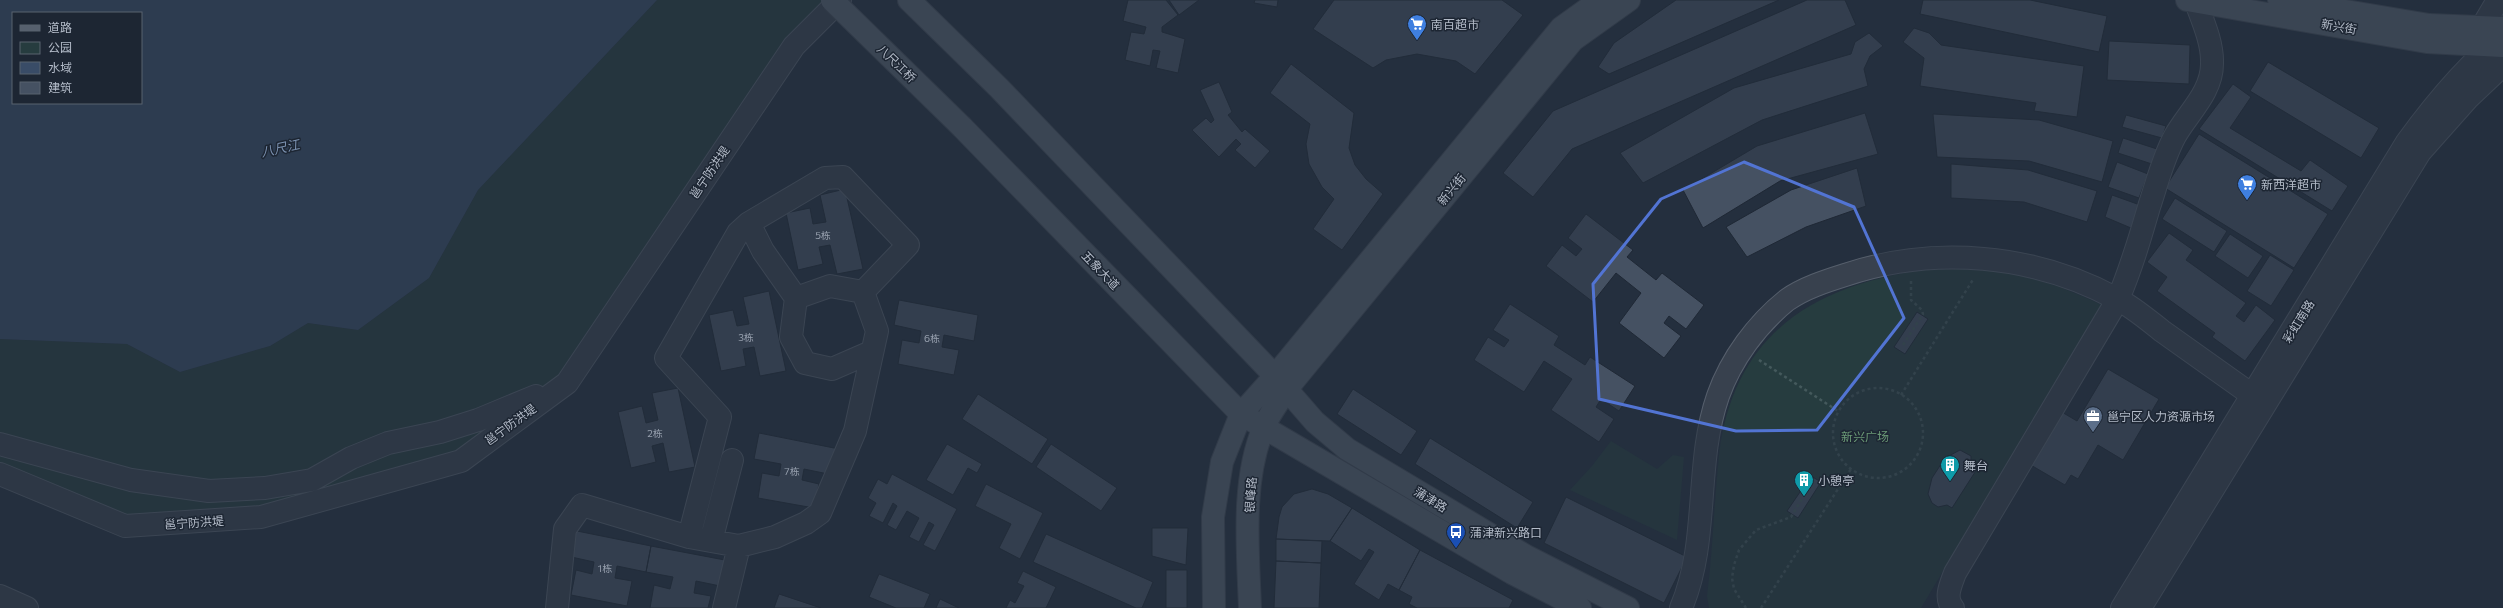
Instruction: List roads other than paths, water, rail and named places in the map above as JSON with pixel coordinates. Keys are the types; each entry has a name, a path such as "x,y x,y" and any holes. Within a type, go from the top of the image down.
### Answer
{"main road":[{"name":"八尺江桥","path":"832,0 962,127"},
{"path":"909,0 999,88 1280,383 1241,414 1222,462 1213,517 1214,608"},
{"name":"新兴街","path":"1280,383 1561,28 1600,0"},
{"name":"新兴街","path":"1280,383 1573,40 1629,0"},
{"name":"新兴街","path":"2193,0 2427,42 2495,39"},
{"name":"新兴街","path":"2279,0 2429,25 2495,39"},
{"name":"新兴街","path":"2495,39 2503,28"},
{"name":"五象大道","path":"962,127 1241,414"},
{"name":"银峰路","path":"1250,608 1248,534 1252,466 1280,383"},
{"name":"蒲津路","path":"1280,383 1315,422 1347,449 1526,556 1628,608"},
{"name":"蒲津路","path":"1241,414 1512,573 1580,608"}],"street":[{"name":"邕宁防洪堤","path":"0,474 124,526 261,517 461,460 567,383 794,46 840,0"},
{"path":"1953,608 1950,605 1948,593 1955,573 2118,299 2136,254 2161,167 2176,136 2197,105 2207,86 2212,65 2210,47 2193,0"},
{"name":"彩虹南路","path":"2122,608 2407,142 2431,109 2495,39 2498,0"},
{"name":"彩虹南路","path":"2140,608 2420,152 2468,98 2503,65"},
{"path":"689,537 720,417 666,358 738,233 749,223 825,178 843,177 908,245 863,292"},
{"path":"749,223 763,251 796,298 791,337 805,363 832,369 871,352"},
{"path":"1681,608 1694,571 1700,539 1707,441 1718,395 1735,360 1754,333 1788,300 1821,283 1878,264 1913,260 1968,257 2018,263 2068,277 2118,299 2252,395"},
{"path":"796,298 830,286 863,292"},
{"path":"564,607 565,529 582,505 689,537 739,546 775,537 806,523 820,513 855,431 871,352 877,331 863,292"},
{"path":"0,444 131,480 210,491 265,488 312,480 351,458 388,443 440,432 478,420 567,383"},
{"path":"711,541 732,460"},
{"path":"724,608 739,546"},
{"path":"0,596 27,608"}],"water":[{"name":"八尺江","path":"0,0 657,0 478,190 429,278 358,330 308,323 270,346 180,372 127,344 0,339"}],"place":[{"name":"南百超市","path":"1417,41"},
{"name":"新西洋超市","path":"2247,201"},
{"name":"邕宁区人力资源市场","path":"2093,433"},
{"name":"舞台","path":"1950,482"},
{"name":"小憩亭","path":"1804,497"},
{"name":"蒲津新兴路口","path":"1456,549"}],"park label":[{"name":"新兴广场","path":"1865,436"}]}
